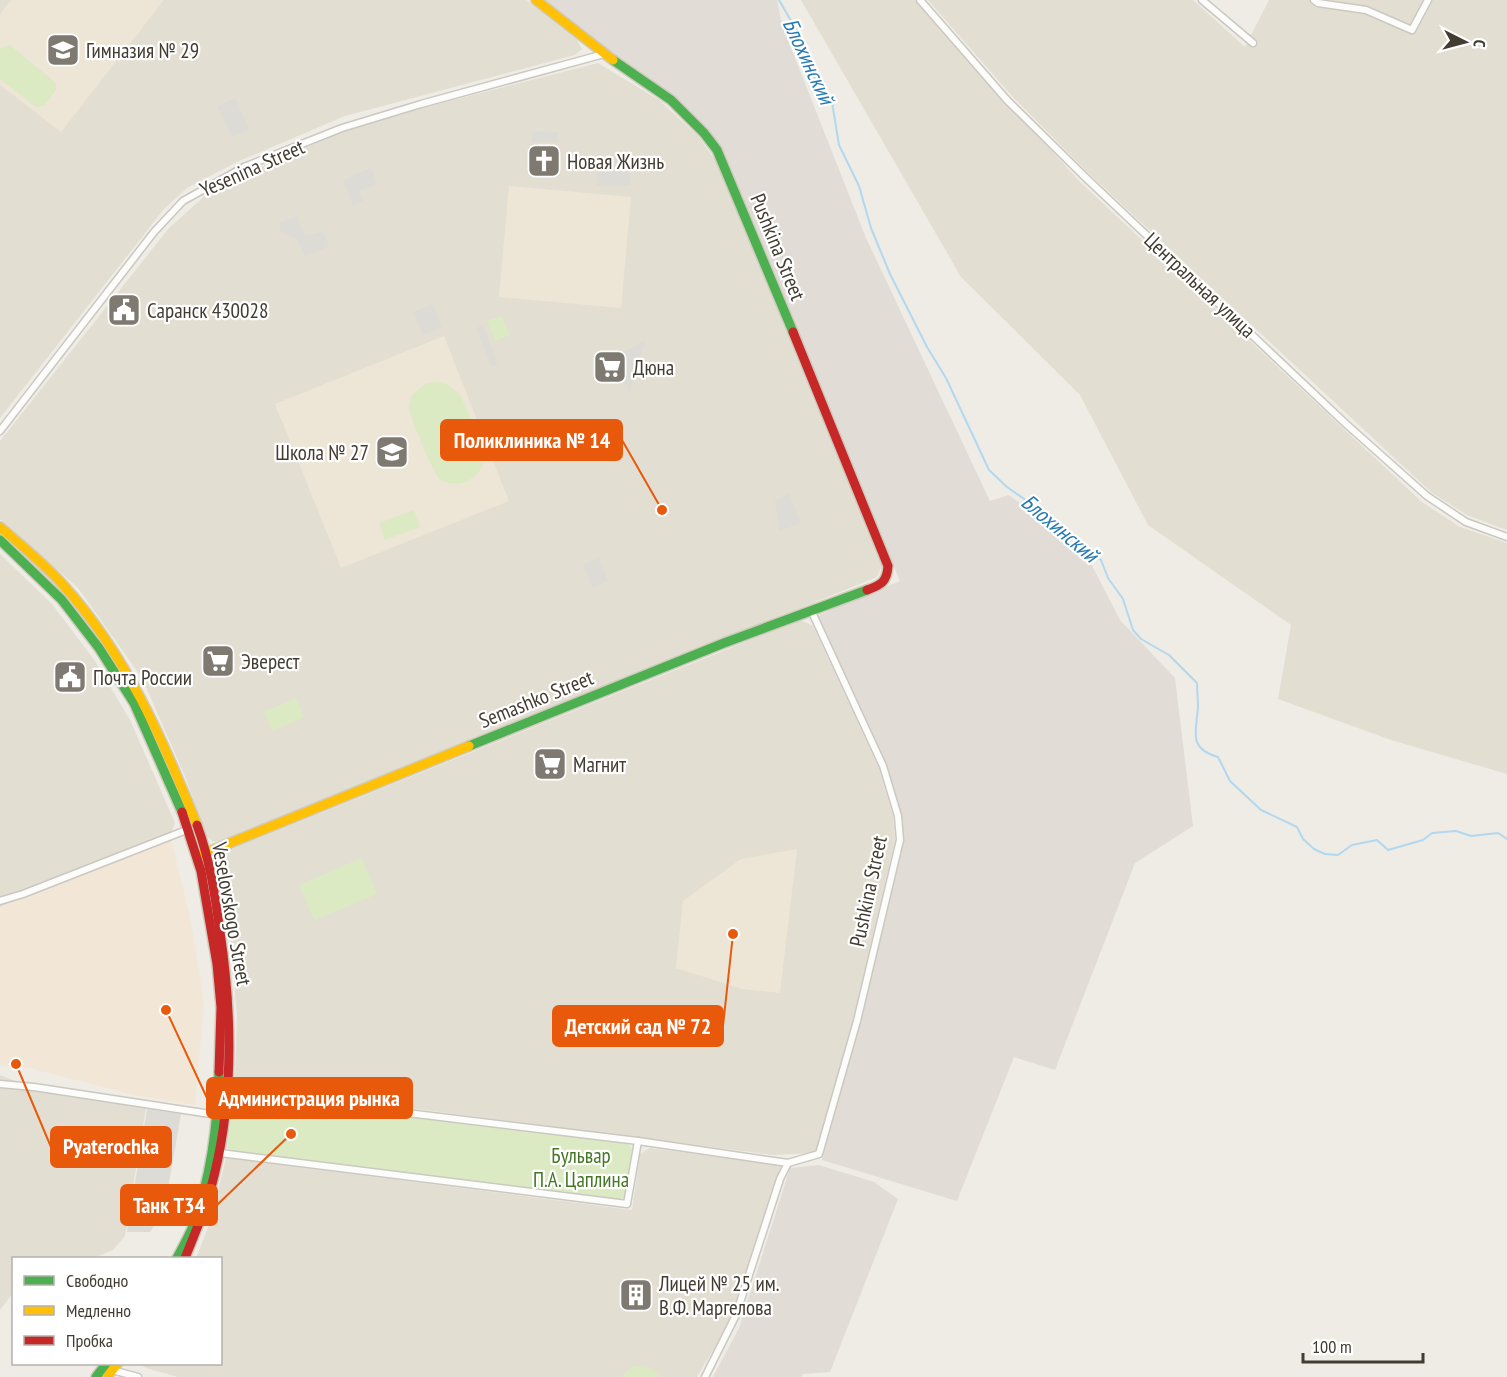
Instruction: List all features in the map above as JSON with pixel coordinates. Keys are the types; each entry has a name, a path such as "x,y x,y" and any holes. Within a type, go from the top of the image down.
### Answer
{"street":[{"name":"Pushkina Street","path":"536,0 604,54 671,100 704,133 717,150 888,566 887,578"},
{"name":"Центральная улица","path":"920,0 1007,100 1077,170 1345,423 1427,496 1466,522 1507,537"},
{"path":"1202,0 1253,44"},
{"path":"1314,0 1318,3 1366,10 1412,30 1428,0"},
{"name":"Yesenina Street","path":"0,431 154,232 183,201 244,167 342,128 604,54"},
{"name":"Veselovskogo Street","path":"0,526 70,593 108,643 142,697 194,816 226,963 229,1006 212,1192 199,1229 185,1257"},
{"name":"Veselovskogo Street","path":"0,540 62,600 99,648 134,703 202,854"},
{"name":"Semashko Street","path":"202,854 625,682 881,585 887,578"},
{"name":"Pushkina Street","path":"788,1163 819,1154 857,1021 900,840 898,816 883,766 811,610"},
{"path":"134,703 142,697"},
{"path":"0,901 189,829"},
{"path":"0,1084 34,1087 217,1115"},
{"path":"223,1090 638,1141 788,1163 780,1179 736,1315 705,1377"},
{"name":"Veselovskogo Street","path":"178,1257 193,1226 216,1153 217,1115 223,1090"},
{"path":"216,1153 627,1204 638,1141"},
{"path":"96,1377 109,1368 138,1377"}],"shaded area":[{"path":"0,0 526,0 577,40 582,49 575,55 345,116 239,161 187,188 164,209 0,418"},
{"name":"Гимназия № 29","path":"11,0 164,0 61,132 0,85 0,14"},
{"path":"542,0 777,0 782,25 866,238 990,501 1009,495 1085,552 1120,620 1175,678 1193,826 1135,863 1055,1070 1014,1057 957,1201 822,1160 861,1021 901,838 884,763 817,616 900,581 733,174 705,129"},
{"path":"801,0 916,0 1079,181 1422,502 1460,527 1507,543 1507,774 1391,740 1278,699 1291,625 1148,525 1080,395 961,277"},
{"path":"928,0 1193,0 1245,47 1269,0 1507,0 1507,530 1467,515 1431,492 1087,172 1011,95"},
{"path":"598,63 659,100 698,136 718,164 882,566 877,577 225,840 213,842 205,834 187,781 142,678 78,588 0,519 0,441 169,228 206,195 237,178 344,131 403,113"},
{"path":"235,98 249,129 232,137 218,106"},
{"path":"532,131 558,132 558,142 532,142"},
{"path":"630,158 630,186 597,186 597,159"},
{"path":"371,168 377,184 359,191 363,201 353,205 343,180"},
{"path":"509,186 631,197 621,308 499,297"},
{"path":"297,216 304,234 309,236 323,231 329,247 305,256 297,239 281,232 279,223"},
{"path":"432,304 442,327 423,335 413,312"},
{"path":"483,325 498,364 491,366 476,328"},
{"name":"Школа № 27","path":"444,336 509,501 341,568 275,404"},
{"path":"645,341 629,392 613,357"},
{"path":"789,494 801,523 779,531 775,500"},
{"path":"0,554 52,604 95,661 130,720 175,823 170,835 0,907"},
{"path":"599,558 608,581 592,588 583,564"},
{"path":"800,620 813,626 878,766 893,816 895,840 855,1013 816,1153 773,1155 241,1086 235,1082 237,1015 231,945 217,867 224,852"},
{"path":"170,835 190,917 204,1002 195,1105 134,1095 29,1068 0,1066 0,907"},
{"path":"797,849 780,993 742,989 676,968 683,901 741,859"},
{"path":"0,1075 18,1082 147,1101 125,1236 113,1250 96,1257 12,1257 12,1294 0,1310"},
{"path":"147,1109 181,1114 164,1211 150,1232 127,1232"},
{"path":"650,1148 781,1165 732,1318 697,1377 178,1377 142,1365 222,1365 222,1257 196,1257 211,1220 226,1158 632,1210 640,1154"},
{"path":"819,1165 874,1182 898,1199 830,1372 803,1374 801,1377 713,1377 739,1328 790,1168"}],"green space":[{"path":"10,45 56,83 56,90 44,106 36,107 0,79 0,49"},
{"path":"502,316 509,335 495,341 487,321"},
{"path":"427,383 446,384 460,394 485,451 482,467 472,479 457,484 441,480 438,476 424,449 410,413 412,395"},
{"path":"414,510 420,527 385,540 379,523"},
{"path":"296,698 304,717 272,731 264,712"},
{"path":"362,858 377,894 314,920 299,885"},
{"name":"Бульвар П.А. Цаплина","path":"239,1097 628,1144 632,1149 625,1197 617,1200 233,1151 227,1148 233,1100"},
{"path":"633,1366 650,1367 661,1377 620,1377"}],"waterway":[{"name":"Блохинский","path":"779,0 797,31 814,77 832,102 839,145 859,186 871,228 890,274 927,347 946,378 989,470 1007,487 1051,518 1101,560 1108,578 1123,599 1133,630 1141,639 1169,655 1197,683 1196,738 1202,749 1218,757 1230,781 1261,810 1297,827 1303,839 1314,849 1325,854 1338,855 1352,845 1377,840 1388,850 1423,840 1432,833 1456,831 1471,836 1498,833 1507,839"}],"traffic: fast":[{"path":"613,60 671,100 704,133 717,150 793,332"},
{"path":"0,540 62,600 99,648 134,703 182,812"},
{"path":"469,746 724,643 867,590"},
{"path":"178,1257 194,1224 205,1187 215,1130 219,1072"},
{"path":"96,1377 105,1365"}],"traffic: slow":[{"path":"536,0 613,60"},
{"path":"0,527 57,578 106,640 156,730 197,825"},
{"path":"198,856 469,746"},
{"path":"107,1377 116,1365"}],"traffic: jam":[{"path":"793,332 888,566 882,582 867,590"},
{"path":"182,812 201,871 217,964 221,1007 219,1072"},
{"path":"185,1257 205,1208 214,1176 225,1116 229,1054 227,993 218,918 209,864 197,825"}],"place":[{"name":"Гимназия № 29","path":"63,50"},
{"name":"Новая Жизнь","path":"544,161"},
{"name":"Саранск 430028","path":"124,310"},
{"name":"Дюна","path":"610,367"},
{"name":"Школа № 27","path":"392,452"},
{"name":"Поликлиника № 14","path":"662,510"},
{"name":"Эверест","path":"218,661"},
{"name":"Почта России","path":"70,677"},
{"name":"Магнит","path":"550,764"},
{"name":"Детский сад № 72","path":"733,934"},
{"name":"Администрация рынка","path":"166,1010"},
{"name":"Pyaterochka","path":"16,1064"},
{"name":"Танк T34","path":"291,1134"},
{"name":"Лицей № 25 им. В.Ф. Маргелова","path":"636,1295"}]}
